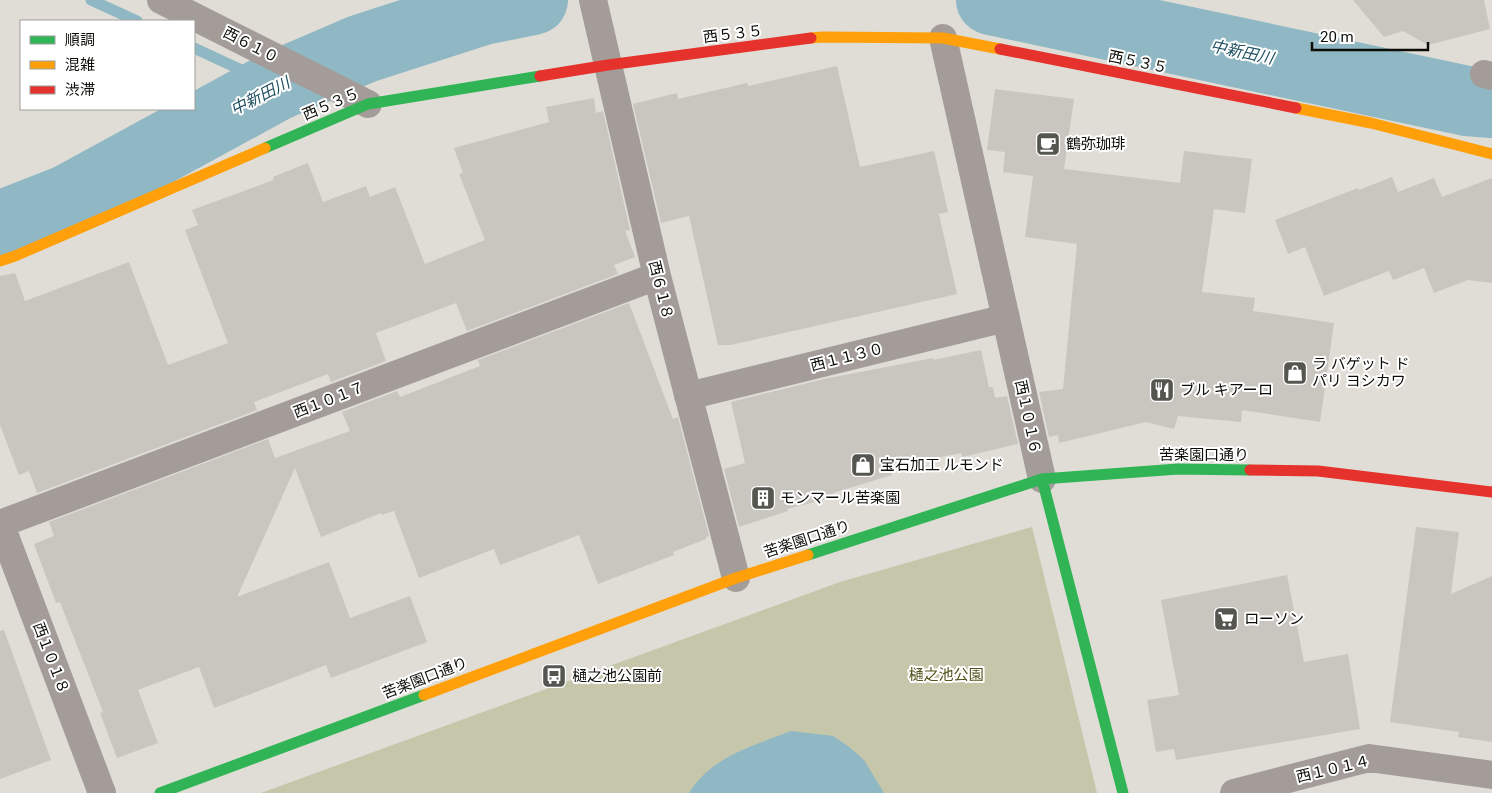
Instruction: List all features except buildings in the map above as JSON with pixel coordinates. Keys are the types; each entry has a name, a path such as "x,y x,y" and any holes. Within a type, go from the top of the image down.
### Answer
{"street":[{"name":"西６１０","path":"161,0 368,104"},
{"name":"西６１８","path":"593,0 657,276 736,578"},
{"name":"西５３５","path":"5,253 368,104 608,66 822,37 943,38 1371,123 1492,154"},
{"name":"西１０１６","path":"943,38 1042,479 1123,793"},
{"name":"西１０１７","path":"0,524 657,276"},
{"name":"西１１３０","path":"688,396 1006,318"},
{"name":"苦楽園口通り","path":"160,793 736,578 1042,479 1178,469 1318,471 1492,492"},
{"name":"西１０１８","path":"0,524 102,793"},
{"name":"西１０１４","path":"1234,793 1369,758 1492,775"}],"green space":[{"name":"樋之池公園","path":"1032,527 1097,793 261,793 840,582"}],"water":[{"path":"791,731 833,736 848,746 864,760 884,793 689,793 698,780 721,761 748,747"}],"waterway":[{"path":"91,0 135,20"},
{"name":"中新田川","path":"0,226 69,199 276,86 362,49 483,10 533,0"},
{"name":"中新田川","path":"991,0 1467,101 1492,103"},
{"path":"195,48 276,86"}],"traffic: fast":[{"path":"265,148 368,104 540,76"},
{"path":"808,555 1042,479 1178,469 1250,470"},
{"path":"1042,479 1123,793"},
{"path":"160,793 424,695"}],"traffic: slow":[{"path":"811,38 943,38 1000,49"},
{"path":"1296,108 1371,123 1492,154"},
{"path":"0,261 265,148"},
{"path":"424,695 736,578 808,555"}],"traffic: jam":[{"path":"540,76 811,38"},
{"path":"1000,49 1296,108"},
{"path":"1250,470 1318,471 1492,492"}],"place":[{"name":"鶴弥珈琲","path":"1048,144"},
{"name":"ラ バゲット ド パリ ヨシカワ","path":"1295,373"},
{"name":"ブル キアーロ","path":"1162,390"},
{"name":"宝石加工 ルモンド","path":"863,465"},
{"name":"モンマール苦楽園","path":"763,498"},
{"name":"ローソン","path":"1226,619"},
{"name":"樋之池公園前","path":"554,676"}]}
